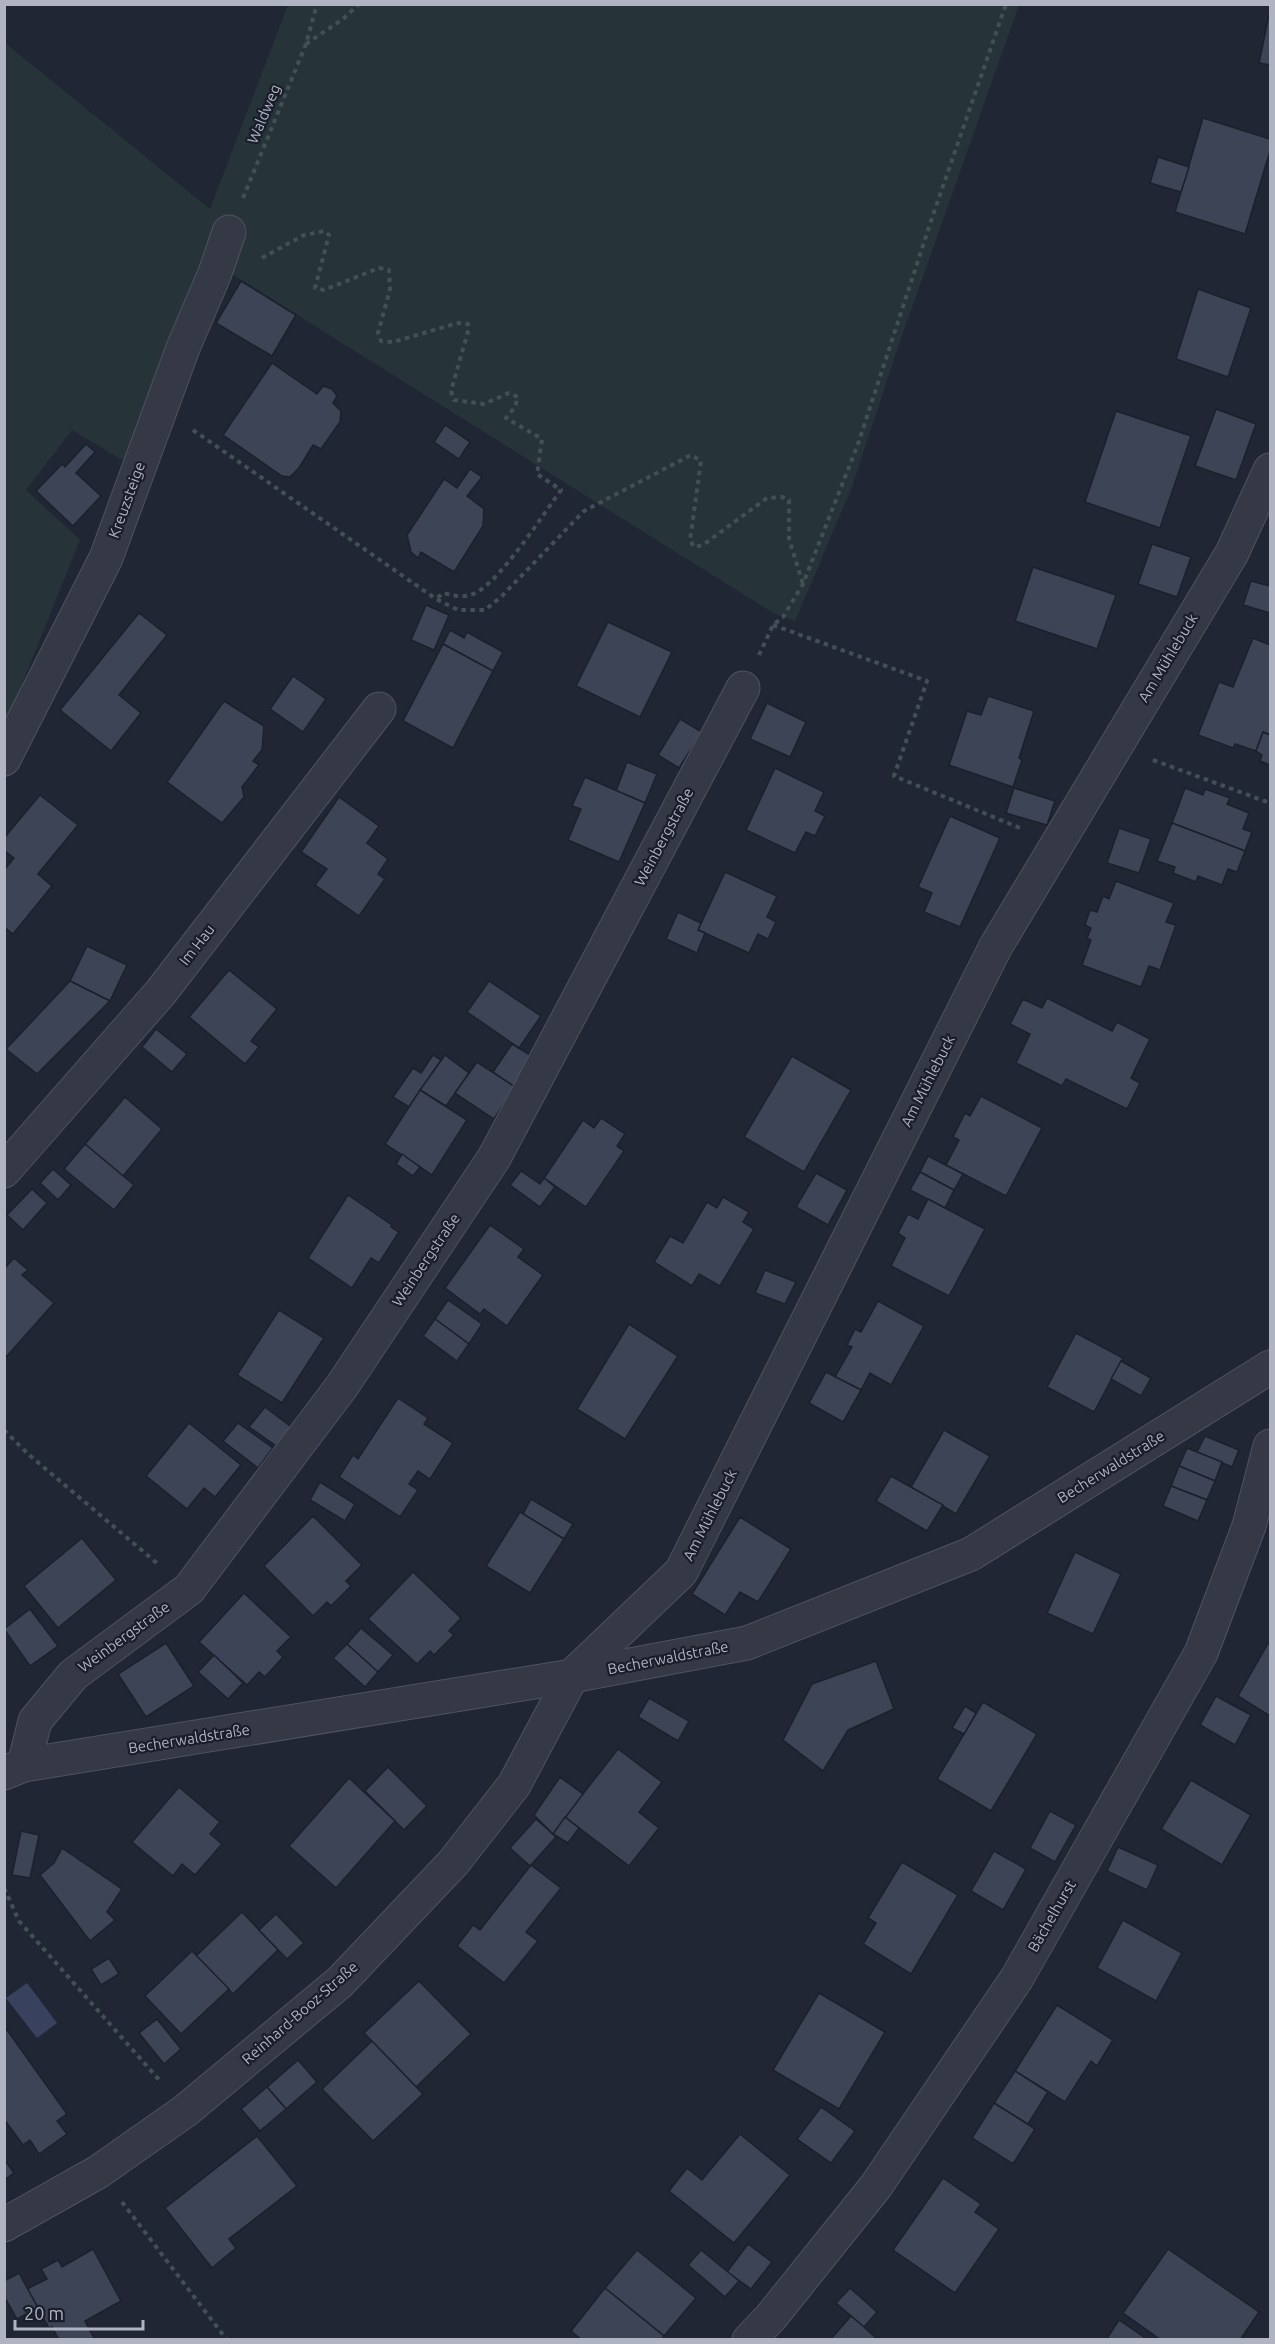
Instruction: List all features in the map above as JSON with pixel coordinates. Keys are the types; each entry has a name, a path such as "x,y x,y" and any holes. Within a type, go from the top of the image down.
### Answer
{"street":[{"name":"Kreuzsteige","path":"4,759 106,558 183,348 215,273 229,232"},
{"name":"Am Mühlebuck","path":"572,1676 681,1572 996,946 1232,553 1270,470"},
{"name":"Weinbergstraße","path":"14,1769 35,1721 73,1675 189,1589 342,1386 494,1158 743,688"},
{"name":"Im Hau","path":"4,1171 161,992 379,709"},
{"name":"Becherwaldstraße","path":"14,1769 572,1676 747,1644 970,1554 1270,1367"},
{"name":"Bächelhurst","path":"749,2340 771,2317 876,2186 1017,1978 1201,1653 1249,1526 1270,1446"},
{"name":"Reinhard-Booz-Straße","path":"4,2225 98,2172 185,2111 340,1982 453,1863 514,1785 572,1676"}],"path":[{"name":"Waldweg","path":"229,232 306,44 317,4"},
{"path":"306,44 343,19 359,4"},
{"path":"743,688 773,625 783,617 803,584 858,444 932,218 1006,4"},
{"path":"215,273 236,282 256,261 304,235 326,231 329,235 315,288 324,290 379,268 389,270 390,288 378,333 381,341 393,342 458,324 468,324 469,328 451,391 454,400 484,404 509,393 518,397 515,406 506,418 542,439 537,474 561,490 494,581 472,595 458,596 442,593 435,599"},
{"path":"162,408 435,599 458,610 485,610 502,596 584,511 691,455 701,461 690,540 694,547 704,545 767,498 782,497 789,500 789,539 803,584"},
{"path":"773,625 927,681 894,776 1017,826"},
{"path":"1115,747 1270,803"},
{"path":"4,1430 28,1454 189,1589"},
{"path":"4,1888 19,1921 162,2083"},
{"path":"117,2195 227,2340"}],"shaded area":[{"path":"288,5 1019,5 897,350 852,487 795,621 773,613 208,259 129,464 72,430 26,490 80,540 5,726 5,43 210,209"}],"water":[{"path":"27,1983 57,2023 37,2038 6,1998"}],"building":[{"path":"1270,10 1270,65 1259,63"},
{"path":"1203,118 1270,139 1270,151 1245,234 1175,212"},
{"path":"1158,157 1189,167 1181,192 1150,183"},
{"path":"241,281 296,315 272,356 216,323"},
{"path":"1198,289 1251,308 1228,377 1176,359"},
{"path":"272,363 317,394 323,386 332,389 337,396 333,403 341,411 340,422 321,449 313,445 299,468 290,477 282,476 223,435"},
{"path":"1216,409 1256,424 1236,480 1195,466"},
{"path":"1116,411 1191,436 1160,528 1085,502"},
{"path":"445,425 470,442 459,459 434,442"},
{"path":"86,444 95,452 76,473 101,496 73,526 36,491 62,464 65,467"},
{"path":"470,469 482,477 467,496 484,509 483,526 454,572 421,552 418,558 411,552 407,535 444,479 457,488"},
{"path":"1152,544 1191,557 1177,597 1138,584"},
{"path":"1033,567 1116,595 1097,649 1015,621"},
{"path":"1251,581 1270,586 1270,613 1243,605"},
{"path":"426,605 449,615 434,650 411,640"},
{"path":"139,613 167,635 119,695 141,713 111,751 60,710"},
{"path":"608,622 672,652 640,717 576,686"},
{"path":"450,630 464,638 467,632 503,652 493,671 443,644"},
{"path":"1253,638 1270,645 1270,735 1263,732 1256,751 1235,744 1233,748 1198,735 1219,682 1233,687"},
{"path":"443,644 493,671 453,748 403,721"},
{"path":"293,676 326,699 303,732 270,709"},
{"path":"988,696 1034,711 1019,758 1022,760 1013,787 949,765 967,711 981,715"},
{"path":"224,701 264,726 262,750 253,761 259,765 242,787 244,797 222,823 167,782"},
{"path":"767,703 806,722 790,757 750,739"},
{"path":"680,719 702,732 679,768 658,755"},
{"path":"1263,732 1270,735 1270,765 1260,761 1262,755 1256,751"},
{"path":"627,762 657,774 645,803 616,791"},
{"path":"775,768 824,792 815,811 825,816 815,836 806,832 795,853 746,830"},
{"path":"585,777 645,803 619,862 568,840 581,809 572,806"},
{"path":"1014,788 1055,801 1047,825 1006,813"},
{"path":"1185,788 1203,795 1205,789 1230,798 1227,804 1249,813 1243,829 1252,832 1245,851 1172,823"},
{"path":"40,795 78,825 38,874 52,886 13,934 4,927 4,870 14,858 4,850 4,838"},
{"path":"339,797 379,826 367,843 388,859 378,874 385,879 359,916 315,885 327,869 301,852"},
{"path":"950,816 1000,838 960,927 924,912 932,893 918,887"},
{"path":"1172,823 1245,851 1237,872 1228,869 1222,885 1198,876 1196,882 1173,873 1175,867 1157,861"},
{"path":"1119,828 1151,839 1139,873 1107,863"},
{"path":"725,872 777,896 767,917 776,922 768,939 758,934 749,953 698,930"},
{"path":"1116,881 1174,903 1166,922 1176,925 1160,970 1149,966 1141,987 1082,965 1091,940 1087,938 1091,928 1085,925 1090,910 1097,912 1103,896 1109,899"},
{"path":"678,912 701,923 698,930 705,933 697,953 666,939"},
{"path":"87,946 127,965 110,1001 70,981"},
{"path":"229,970 277,1009 251,1041 259,1047 245,1064 189,1017"},
{"path":"70,981 110,1001 37,1074 6,1049"},
{"path":"489,981 541,1016 519,1048 467,1012"},
{"path":"1047,998 1112,1031 1117,1022 1150,1039 1131,1078 1140,1083 1127,1109 1066,1079 1062,1086 1016,1063 1030,1034 1010,1024 1023,999 1042,1008"},
{"path":"156,1029 187,1054 172,1072 142,1047"},
{"path":"512,1044 535,1058 515,1087 493,1072"},
{"path":"433,1055 441,1060 409,1107 393,1097 413,1068 421,1073"},
{"path":"445,1055 469,1073 446,1106 420,1090"},
{"path":"792,1056 851,1090 804,1172 744,1137"},
{"path":"477,1062 515,1087 494,1119 455,1093"},
{"path":"420,1090 467,1120 432,1175 385,1144"},
{"path":"981,1096 1042,1128 1006,1196 946,1165 959,1140 953,1137 965,1113 970,1116"},
{"path":"125,1097 162,1129 123,1176 85,1144"},
{"path":"601,1118 625,1134 617,1146 624,1151 586,1207 544,1178 583,1120 594,1128"},
{"path":"85,1144 134,1185 114,1210 64,1169"},
{"path":"402,1154 420,1167 413,1176 396,1164"},
{"path":"928,1156 963,1174 954,1190 920,1172"},
{"path":"53,1169 71,1185 58,1200 40,1183"},
{"path":"521,1171 540,1184 544,1178 555,1187 540,1207 510,1185"},
{"path":"920,1172 954,1190 945,1208 910,1190"},
{"path":"816,1173 847,1190 828,1225 796,1207"},
{"path":"32,1189 47,1203 23,1230 7,1215"},
{"path":"348,1195 399,1232 379,1263 371,1258 352,1288 308,1258"},
{"path":"723,1197 749,1212 743,1222 754,1229 720,1286 699,1274 692,1286 654,1262 670,1236 683,1243 707,1202 717,1208"},
{"path":"928,1199 985,1229 949,1296 891,1266 905,1238 898,1233 908,1214 918,1219"},
{"path":"490,1225 524,1249 518,1257 543,1275 507,1326 484,1309 480,1314 445,1288"},
{"path":"14,1258 28,1270 22,1275 54,1303 7,1356 4,1354 4,1269"},
{"path":"765,1270 796,1282 785,1304 755,1293"},
{"path":"448,1300 482,1324 469,1344 435,1319"},
{"path":"878,1301 924,1326 891,1385 870,1373 861,1390 835,1377 852,1347 847,1345 855,1329 861,1332"},
{"path":"279,1310 324,1338 282,1403 237,1375"},
{"path":"435,1319 469,1344 457,1361 423,1336"},
{"path":"629,1324 678,1356 625,1439 577,1409"},
{"path":"1076,1333 1123,1358 1094,1412 1047,1387"},
{"path":"1121,1361 1151,1378 1141,1396 1111,1379"},
{"path":"826,1372 861,1390 843,1422 809,1403"},
{"path":"398,1398 428,1418 424,1424 453,1443 430,1479 418,1471 409,1484 418,1490 400,1517 339,1477 353,1455 358,1459"},
{"path":"265,1407 294,1429 279,1448 249,1427"},
{"path":"189,1423 241,1465 215,1497 204,1488 187,1509 146,1476"},
{"path":"238,1423 273,1448 258,1468 223,1441"},
{"path":"944,1430 990,1456 956,1514 911,1487"},
{"path":"1205,1436 1239,1450 1232,1467 1197,1452"},
{"path":"1187,1448 1222,1462 1215,1481 1179,1466"},
{"path":"1179,1466 1215,1481 1207,1500 1171,1486"},
{"path":"891,1476 943,1505 927,1531 876,1501"},
{"path":"320,1482 355,1504 345,1521 310,1500"},
{"path":"1171,1486 1207,1500 1198,1521 1163,1506"},
{"path":"531,1499 573,1524 564,1539 523,1514"},
{"path":"520,1512 564,1539 530,1593 486,1566"},
{"path":"313,1516 362,1565 346,1581 351,1586 331,1606 327,1602 313,1616 264,1566"},
{"path":"740,1517 791,1549 758,1602 740,1592 725,1615 692,1594"},
{"path":"82,1538 116,1580 58,1628 24,1586"},
{"path":"1075,1552 1121,1574 1093,1634 1047,1613"},
{"path":"413,1572 461,1618 449,1631 454,1635 434,1655 430,1651 417,1664 368,1619"},
{"path":"244,1593 291,1637 277,1651 283,1657 265,1677 259,1672 247,1685 199,1642"},
{"path":"30,1609 58,1646 30,1666 4,1629"},
{"path":"361,1628 393,1655 378,1672 347,1644"},
{"path":"1270,1640 1270,1716 1238,1696"},
{"path":"166,1643 194,1686 146,1717 118,1674"},
{"path":"347,1644 378,1672 365,1687 333,1658"},
{"path":"214,1655 243,1683 228,1699 198,1672"},
{"path":"876,1661 894,1709 848,1730 823,1771 783,1740 812,1684"},
{"path":"1216,1696 1251,1715 1235,1745 1200,1725"},
{"path":"649,1698 689,1721 678,1741 638,1717"},
{"path":"983,1702 1037,1734 991,1811 937,1779"},
{"path":"965,1706 976,1713 964,1734 952,1728"},
{"path":"618,1749 662,1782 639,1812 659,1828 629,1866 565,1817"},
{"path":"388,1767 427,1806 404,1830 365,1791"},
{"path":"560,1777 583,1794 553,1834 534,1815"},
{"path":"349,1778 395,1821 336,1888 289,1846"},
{"path":"1191,1780 1251,1815 1222,1865 1161,1829"},
{"path":"179,1787 220,1822 210,1834 222,1844 195,1875 182,1864 173,1876 132,1842"},
{"path":"1050,1811 1076,1825 1055,1862 1030,1848"},
{"path":"565,1817 579,1828 568,1843 553,1834"},
{"path":"536,1819 556,1837 530,1866 510,1848"},
{"path":"21,1831 39,1835 30,1878 12,1875"},
{"path":"1118,1847 1158,1865 1147,1890 1107,1871"},
{"path":"62,1848 122,1889 107,1912 115,1920 90,1941 40,1875 54,1863"},
{"path":"994,1851 1026,1869 1003,1910 971,1891"},
{"path":"902,1862 958,1895 911,1974 863,1944 876,1923 868,1918"},
{"path":"531,1865 561,1888 526,1932 538,1941 504,1983 457,1946 473,1925 480,1930"},
{"path":"242,1912 278,1950 233,1994 196,1956"},
{"path":"276,1914 304,1943 287,1959 259,1930"},
{"path":"1123,1920 1182,1953 1156,2001 1097,1968"},
{"path":"192,1951 229,1989 181,2034 145,1996"},
{"path":"109,1958 119,1974 101,1985 91,1969"},
{"path":"419,1981 471,2034 416,2087 364,2033"},
{"path":"819,1993 885,2032 839,2109 773,2070"},
{"path":"1057,2005 1113,2040 1097,2066 1091,2061 1065,2102 1015,2071"},
{"path":"157,2019 181,2049 164,2064 139,2033"},
{"path":"7,2030 67,2114 57,2121 67,2134 39,2154 30,2140 23,2145 4,2119 4,2031"},
{"path":"372,2041 423,2094 373,2141 322,2089"},
{"path":"298,2060 317,2082 286,2109 267,2087"},
{"path":"1015,2071 1048,2092 1028,2124 994,2103"},
{"path":"267,2087 286,2109 260,2131 241,2109"},
{"path":"994,2103 1035,2129 1013,2164 972,2138"},
{"path":"821,2107 855,2131 831,2163 797,2139"},
{"path":"740,2134 790,2175 734,2243 669,2191 687,2168 702,2180"},
{"path":"257,2136 297,2186 229,2239 236,2248 212,2268 165,2208"},
{"path":"4,2159 14,2173 4,2180"},
{"path":"943,2178 981,2204 975,2212 999,2229 955,2293 893,2250"},
{"path":"748,2244 772,2262 751,2289 727,2272"},
{"path":"93,2249 121,2301 85,2321 95,2340 59,2340 52,2327 49,2328 27,2289 47,2279 41,2269 58,2260 62,2267"},
{"path":"1168,2249 1259,2312 1240,2340 1161,2340 1123,2313"},
{"path":"637,2250 696,2298 664,2336 605,2288"},
{"path":"701,2250 739,2281 725,2297 688,2265"},
{"path":"19,2273 38,2308 17,2319 4,2296 4,2281"},
{"path":"605,2288 664,2336 661,2340 582,2340 571,2331"},
{"path":"850,2288 877,2312 864,2327 836,2303"},
{"path":"851,2316 864,2327 878,2340 830,2340"},
{"path":"1119,2320 1148,2340 1106,2340"}]}
